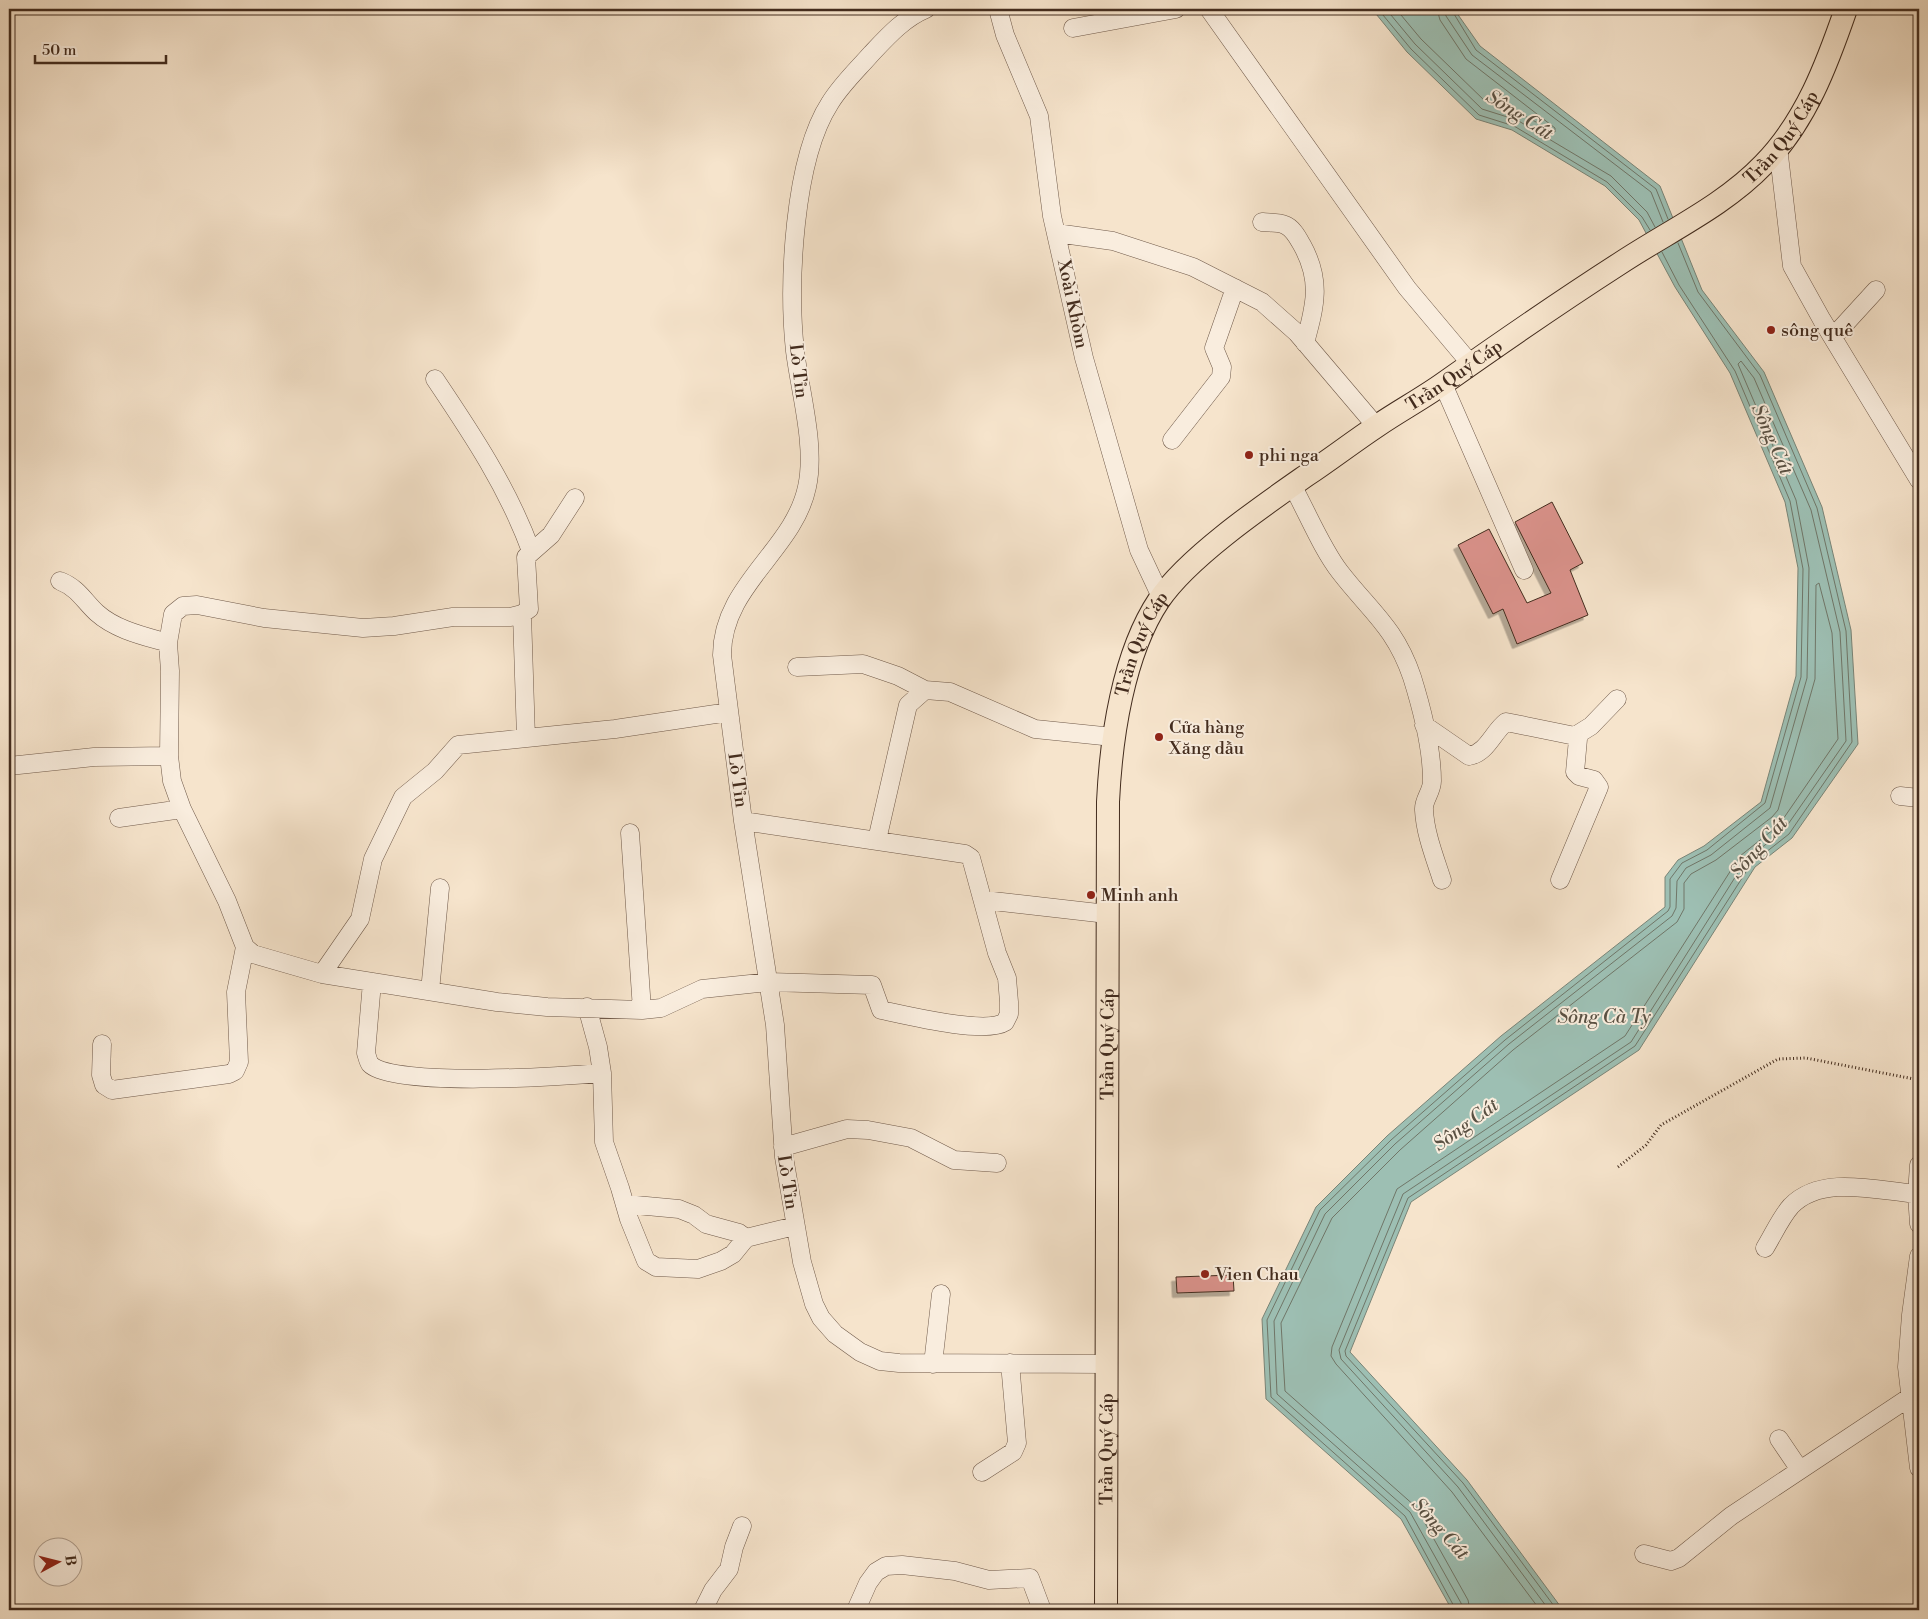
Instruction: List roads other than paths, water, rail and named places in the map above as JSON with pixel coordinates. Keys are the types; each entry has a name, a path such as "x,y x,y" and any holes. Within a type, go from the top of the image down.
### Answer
{"main road":[{"name":"Trần Quý Cáp","path":"1106,1610 1105,1364 1108,802 1112,737 1132,658 1149,617 1160,598 1208,551 1292,485 1376,426 1443,384 1470,363 1618,264 1704,210 1754,173 1789,135 1816,88 1846,9"}],"street":[{"name":"Lò Tỉn","path":"926,9 899,26 841,87 829,104 812,144 803,181 793,288 795,352 807,438 808,484 798,513 734,604 727,618 722,638 728,712 778,1047 783,1147 802,1262 814,1304 821,1318 835,1334 860,1352 880,1361 933,1364 1105,1364"},
{"name":"Xoài Khòm","path":"998,9 1005,35 1039,116 1056,233 1095,398 1139,550 1160,598"},
{"path":"1073,28 1176,9"},
{"path":"1209,9 1407,288 1470,363"},
{"path":"1778,147 1792,266 1919,480"},
{"path":"1262,222 1285,225 1296,234 1309,257 1315,275 1316,303 1306,343"},
{"path":"1056,233 1113,242 1193,267 1262,302 1306,343 1376,426"},
{"path":"1172,440 1221,377 1222,367 1214,348 1235,288"},
{"path":"1833,337 1876,290"},
{"path":"435,378 500,480 518,516 531,550"},
{"path":"1443,384 1524,570"},
{"path":"1292,485 1339,570 1388,628 1400,648 1412,678 1424,725 1432,784 1424,809 1442,880"},
{"path":"575,498 551,535 531,550 526,557 529,609 522,614 510,617 453,617 394,626 363,628 264,618 197,606 183,606 173,614 168,643 170,671 169,756 172,782 182,809 220,885 245,947 253,954 322,974 497,1002 642,1010 661,1008 702,989 769,982 872,984 881,1010 948,1024 1002,1024 1009,1014 1007,978 997,953 971,858 965,854 743,821"},
{"path":"60,581 76,589 98,614 130,632 168,643"},
{"path":"522,614 526,738"},
{"path":"797,667 862,664 898,676 925,690 950,692 1035,729 1112,737"},
{"path":"877,840 908,705 925,690"},
{"path":"1424,725 1469,756 1476,755 1484,748 1506,722 1575,736 1590,726 1617,699"},
{"path":"322,974 360,919 373,859 403,797 435,771 458,746 615,729 728,712"},
{"path":"1560,880 1599,787 1594,780 1579,776 1576,772 1578,739 1575,736"},
{"path":"9,766 94,757 169,756"},
{"path":"1900,796 1919,798"},
{"path":"119,818 182,809"},
{"path":"630,833 642,1010"},
{"path":"430,990 440,888"},
{"path":"984,900 1107,914"},
{"path":"102,1044 101,1075 104,1086 112,1090 229,1074 235,1071 239,1062 236,992 245,947"},
{"path":"372,982 366,1053 370,1064 378,1068 405,1075 444,1078 563,1077 602,1072"},
{"path":"587,1007 598,1047 602,1072 604,1142 640,1251 646,1261 656,1267 698,1269 722,1261 733,1254 746,1238 795,1226"},
{"path":"783,1147 842,1130 868,1130 911,1138 954,1160 997,1163"},
{"path":"1919,1165 1916,1194 1919,1224"},
{"path":"1765,1248 1790,1207 1802,1196 1821,1189 1839,1187 1916,1194"},
{"path":"625,1204 679,1209 694,1214 706,1224 739,1233 746,1238"},
{"path":"1919,1256 1911,1314 1907,1367 1919,1468"},
{"path":"933,1364 941,1294"},
{"path":"982,1472 1013,1452 1017,1443 1010,1363"},
{"path":"1644,1554 1671,1561 1679,1558 1730,1516 1910,1397"},
{"path":"1779,1439 1800,1470"},
{"path":"703,1610 713,1590 729,1569 734,1546 742,1526"},
{"path":"856,1610 868,1583 876,1572 886,1566 902,1565 955,1570 989,1580 1030,1578 1042,1610"}],"water":[{"name":"Sông Cà Ty","path":"1372,9 1454,9 1480,46 1660,186 1702,290 1764,372 1822,507 1851,630 1858,744 1792,838 1755,867 1639,1050 1411,1202 1350,1352 1467,1480 1563,1610 1452,1610 1401,1519 1266,1399 1262,1319 1316,1207 1387,1136 1501,1036 1665,907 1665,877 1678,860 1704,846 1761,802 1796,676 1798,568 1785,502 1730,373 1675,287 1639,220 1605,186 1512,130 1476,119 1407,52"}],"place":[{"name":"sông quê","path":"1771,330"},
{"name":"phi nga","path":"1249,455"},
{"name":"Cửa hàng Xăng dầu","path":"1159,737"},
{"name":"Minh anh","path":"1091,895"},
{"name":"Vien Chau","path":"1205,1274"}],"water label":[{"name":"Sông Cát","path":"1520,114"},
{"name":"Sông Cát","path":"1773,439"},
{"name":"Sông Cát","path":"1758,847"},
{"name":"Sông Cát","path":"1465,1124"},
{"name":"Sông Cát","path":"1441,1528"}]}
